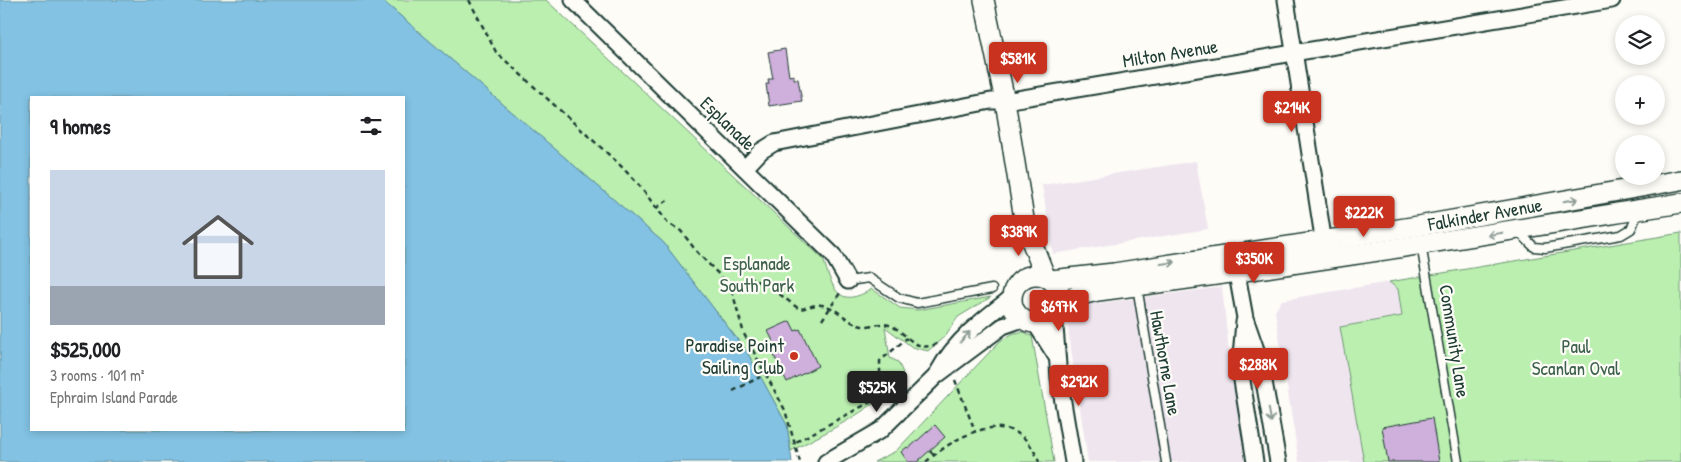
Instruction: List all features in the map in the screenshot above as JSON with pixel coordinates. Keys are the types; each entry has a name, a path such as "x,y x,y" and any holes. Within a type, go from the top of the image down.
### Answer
{"street":[{"name":"Esplanade","path":"573,0 833,255 848,281"},
{"path":"984,0 1005,102 1025,225 1021,280"},
{"path":"1286,0 1327,260"},
{"name":"Milton Avenue","path":"745,168 762,151 774,143 991,102 1005,102 1612,0"},
{"name":"Falkinder Avenue","path":"1057,309 1084,293 1135,278 1234,254 1418,226 1622,192 1681,180"},
{"path":"1622,192 1632,211"},
{"name":"Falkinder Avenue","path":"1048,278 1135,278 1237,274 1422,246 1681,203"},
{"path":"1025,225 1048,278 1058,290 1056,357 1073,462"},
{"path":"1234,254 1245,318 1258,354 1278,462"},
{"path":"1048,278 1030,275 1021,280 1013,289 1011,298 1016,314 1029,321 1056,357"},
{"path":"936,376 945,358 976,324 1011,298"},
{"path":"826,462 882,430 936,376 1003,326 1029,321 1042,322 1057,309"},
{"path":"1245,318 1240,368 1255,462"},
{"path":"1241,357 1258,354"}],"lane":[{"name":"Community Lane","path":"1418,226 1458,462"},
{"path":"848,281 868,278 899,298 917,303 992,290"},
{"name":"Hawthorne Lane","path":"1135,278 1166,462"}],"path":[{"path":"469,0 496,52 618,163 638,184 668,223 681,231 697,252 731,287 744,334 755,358 777,392 796,442 800,462"},
{"path":"656,208 672,198"},
{"path":"731,287 752,279 769,286 799,309 816,304 831,308 863,326 879,323 890,325 916,344 930,348 941,342"},
{"path":"822,320 848,281"},
{"path":"796,442 876,398 880,390 880,361 907,338"},
{"path":"954,376 975,431"},
{"path":"734,391 760,377"},
{"path":"926,462 948,444 975,431 995,428 1017,432 1030,444 1038,462"},
{"path":"930,451 934,455"}],"shaded area":[{"path":"1196,161 1208,229 1053,254 1042,185"},
{"path":"1389,282 1398,289 1402,316 1340,327 1364,462 1299,462 1275,311 1282,300"},
{"path":"1222,287 1232,378 1245,462 1088,462 1066,315 1076,306"}],"green space":[{"name":"Esplanade South Park","path":"382,0 546,0 823,259 830,279 838,293 851,297 872,289 900,308 918,310 991,297 958,317 945,336 928,351 912,347 885,327 890,358 898,362 903,373 895,385 869,407 791,451 787,425 747,352 663,242"},
{"name":"Paul Scanlan Oval","path":"1681,233 1681,462 1364,462 1340,327 1402,316 1398,289 1389,282"},
{"path":"1024,332 1032,336 1054,462 874,462 896,451 1000,341 1014,333"}],"water":[{"path":"0,0 382,0 663,242 747,352 787,425 792,462 0,462"}],"building":[{"path":"785,49 789,76 794,75 794,79 798,79 802,101 769,106 766,84 769,84 768,79 773,79 768,52"},
{"name":"Paradise Point Sailing Club","path":"790,321 795,331 800,329 818,366 787,382 769,345 774,343 768,331"},
{"path":"1432,418 1439,462 1388,462 1382,427"},
{"path":"935,425 945,437 917,462 908,462 901,452 907,447 909,448"}],"place":[{"name":"Paradise Point Sailing Club","path":"794,356"}]}
